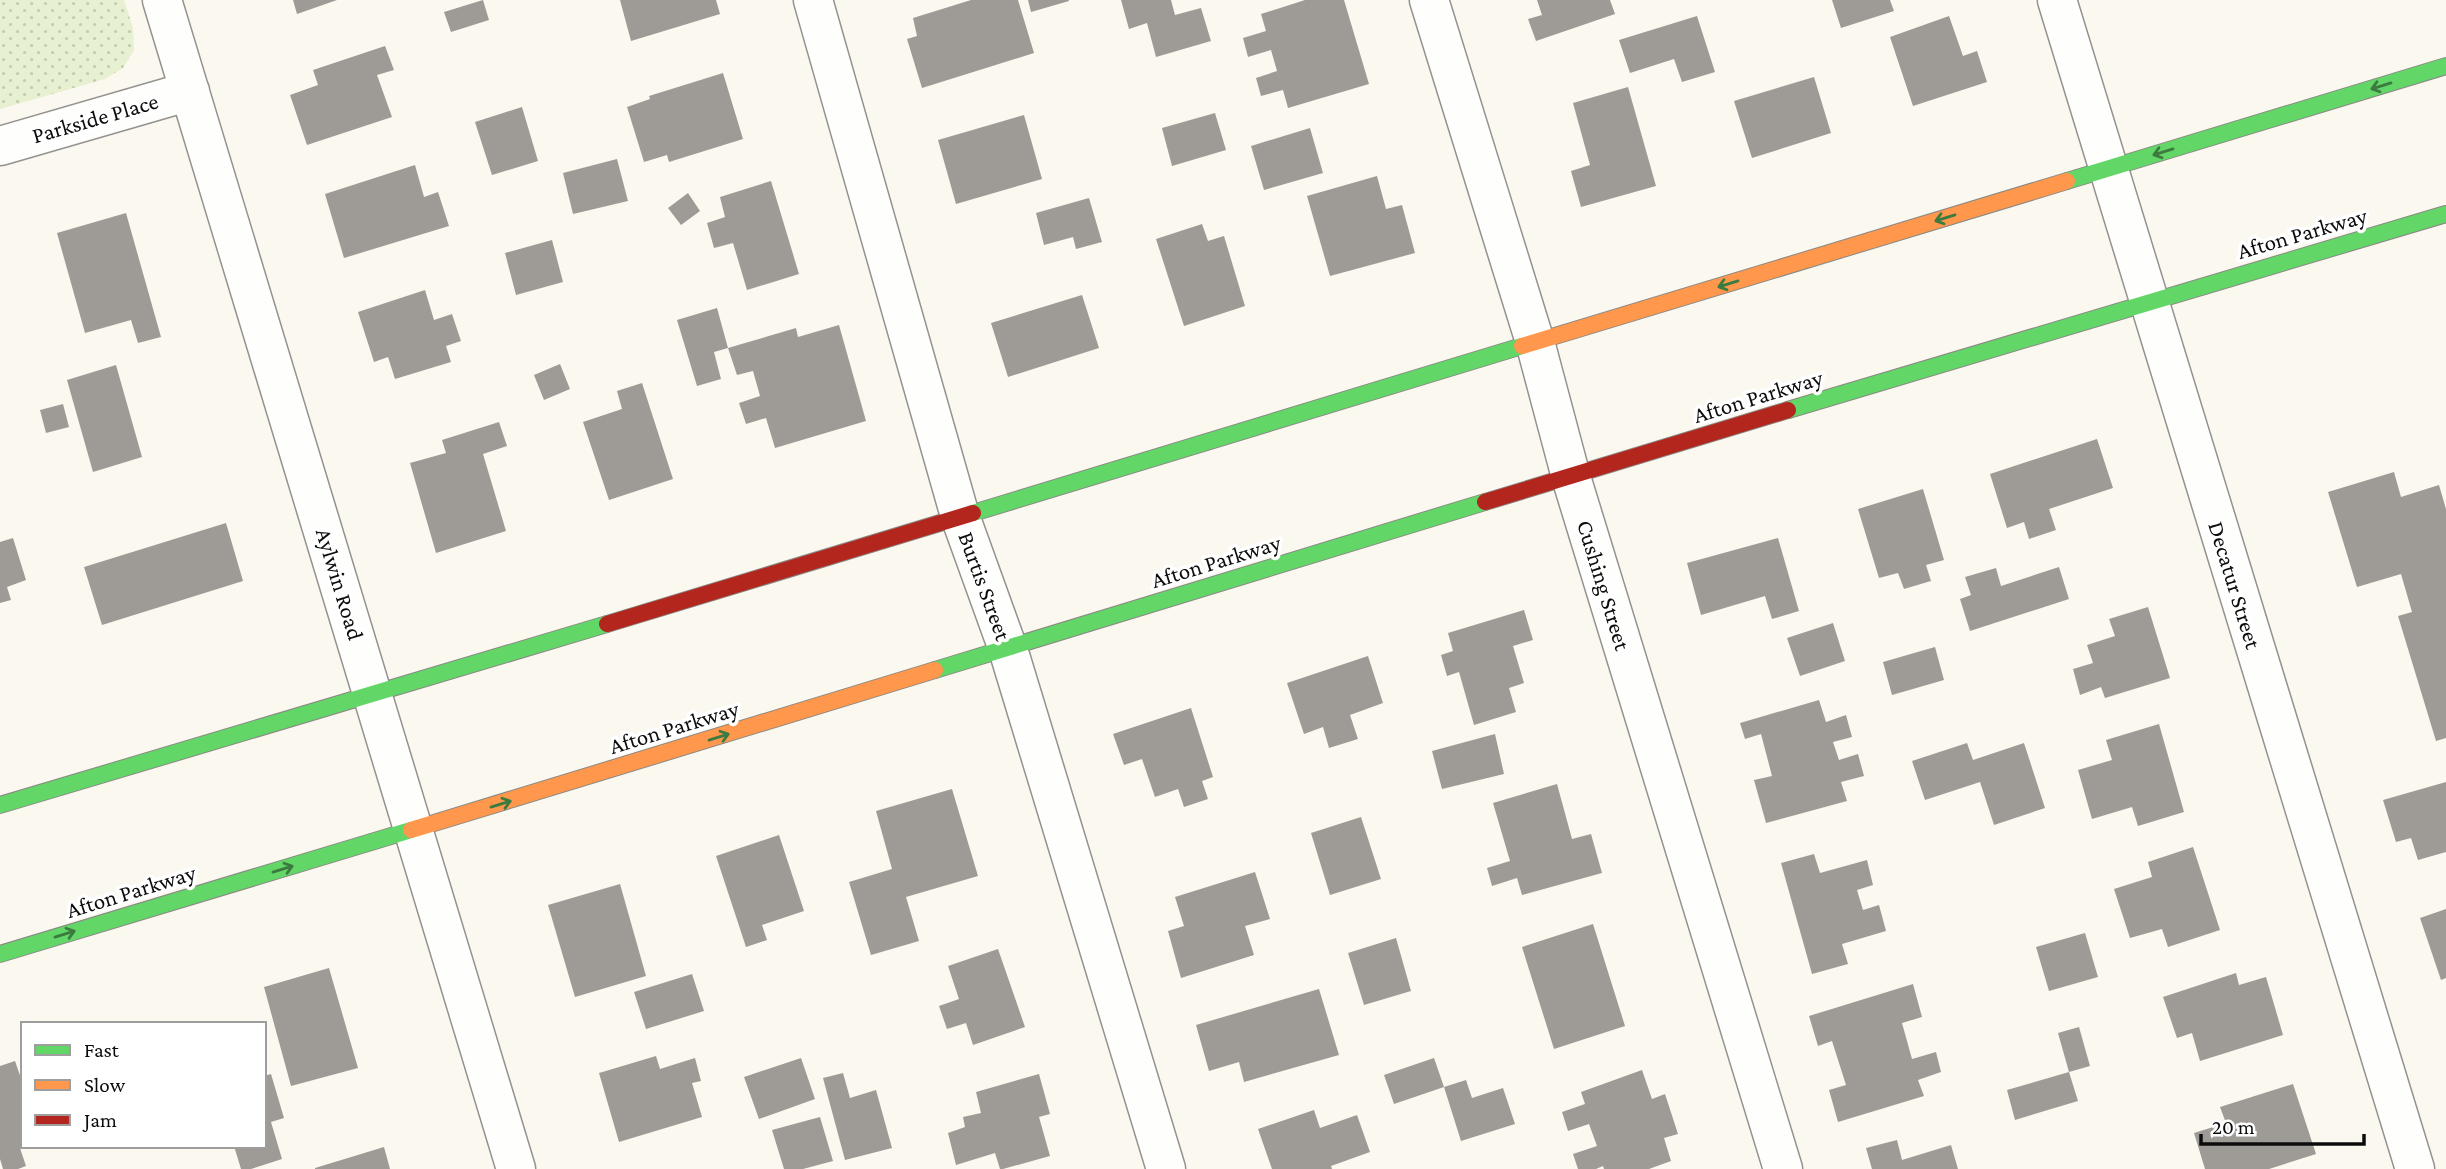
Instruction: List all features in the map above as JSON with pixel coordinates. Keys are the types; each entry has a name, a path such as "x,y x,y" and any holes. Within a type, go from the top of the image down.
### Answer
{"street":[{"name":"Aylwin Road","path":"162,0 516,1169"},
{"name":"Burtis Street","path":"813,0 960,516 1008,649 1166,1169"},
{"name":"Cushing Street","path":"1429,0 1535,342 1571,477 1783,1169"},
{"name":"Decatur Street","path":"2057,0 2415,1169"},
{"path":"0,806 2446,66"},
{"name":"Parkside Place","path":"0,146 190,91"},
{"name":"Afton Parkway","path":"0,954 2148,301 2446,214"}],"green space":[{"path":"0,0 124,0 133,28 134,50 123,68 105,79 0,109"}],"building":[{"path":"293,0 337,0 297,14"},
{"path":"483,0 489,20 451,32 444,12"},
{"path":"620,0 716,0 720,14 631,41"},
{"path":"971,0 1018,0 1034,53 922,88 907,39 917,36 913,18"},
{"path":"1028,0 1069,0 1069,1 1031,12"},
{"path":"1121,0 1171,0 1175,15 1201,8 1211,41 1156,57 1147,23 1129,29"},
{"path":"1305,0 1344,0 1369,84 1288,108 1283,90 1261,96 1256,78 1277,71 1271,50 1248,57 1243,38 1266,31 1261,14"},
{"path":"1537,0 1610,0 1615,14 1536,41 1528,19 1542,15"},
{"path":"1832,0 1890,0 1894,11 1841,28"},
{"path":"1697,16 1715,72 1682,82 1674,59 1630,73 1619,40"},
{"path":"1949,16 1963,56 1977,51 1987,82 1913,106 1890,37"},
{"path":"385,46 394,70 377,75 392,117 307,145 290,95 318,85 313,70"},
{"path":"723,73 743,139 669,162 667,155 644,162 627,107 650,99 649,96"},
{"path":"1814,77 1831,133 1752,158 1734,101"},
{"path":"1628,87 1656,186 1581,207 1571,171 1590,165 1573,103"},
{"path":"522,107 538,161 492,175 475,122"},
{"path":"1215,113 1226,150 1172,166 1162,128"},
{"path":"1024,115 1042,179 956,204 938,140"},
{"path":"1310,128 1323,173 1264,190 1251,146"},
{"path":"617,159 628,201 573,214 563,173"},
{"path":"415,165 424,197 438,192 449,226 344,258 325,194"},
{"path":"1377,176 1386,209 1402,205 1415,253 1330,276 1307,196"},
{"path":"771,181 799,274 747,290 733,243 714,248 707,223 725,217 720,197"},
{"path":"688,193 700,211 681,225 668,208"},
{"path":"1089,198 1102,242 1076,249 1073,237 1044,245 1036,213"},
{"path":"126,213 161,337 138,343 131,320 85,333 57,233"},
{"path":"1202,224 1208,241 1224,236 1245,306 1184,326 1156,239"},
{"path":"552,240 563,282 516,295 505,253"},
{"path":"425,290 434,320 452,314 461,341 446,346 451,362 395,379 388,357 374,362 358,312"},
{"path":"1082,295 1099,348 1008,377 991,323"},
{"path":"717,308 728,348 714,352 721,379 697,386 677,320"},
{"path":"839,325 866,421 775,448 766,418 746,424 739,403 760,396 753,371 737,375 728,348 796,328 798,337"},
{"path":"560,364 570,389 544,400 534,375"},
{"path":"116,365 142,457 93,472 67,380"},
{"path":"642,383 673,479 609,500 583,422 622,409 617,391"},
{"path":"63,404 69,427 46,433 40,410"},
{"path":"499,422 507,446 483,454 506,531 436,553 410,463 446,453 442,440"},
{"path":"2097,439 2113,488 2049,509 2056,530 2029,539 2024,522 2007,528 1990,474"},
{"path":"2394,472 2401,497 2439,485 2446,509 2446,738 2436,741 2398,616 2412,612 2401,574 2357,587 2328,492"},
{"path":"1923,489 1944,560 1926,565 1931,581 1904,589 1898,573 1879,578 1858,509"},
{"path":"226,523 243,581 102,625 84,567"},
{"path":"13,538 26,580 7,587 11,600 0,603 0,542"},
{"path":"1778,538 1799,611 1772,619 1765,596 1701,615 1687,563"},
{"path":"2059,567 2069,599 1970,631 1960,599 1971,595 1965,577 1996,568 2001,586"},
{"path":"2148,607 2170,678 2105,698 2101,687 2080,695 2073,669 2093,663 2087,645 2115,636 2109,619"},
{"path":"1524,610 1533,640 1513,646 1524,683 1509,688 1516,712 1474,725 1459,672 1447,676 1441,655 1453,651 1448,633"},
{"path":"1833,623 1845,661 1800,676 1787,638"},
{"path":"1935,647 1944,680 1892,695 1883,662"},
{"path":"1368,656 1383,703 1350,715 1358,739 1329,748 1323,727 1304,734 1287,683"},
{"path":"1819,700 1826,722 1846,715 1852,737 1833,742 1839,760 1858,754 1864,776 1841,782 1847,801 1766,823 1754,780 1772,776 1761,734 1745,739 1740,723"},
{"path":"1191,708 1213,777 1202,781 1208,799 1184,807 1178,789 1155,797 1142,759 1124,765 1113,734"},
{"path":"2159,724 2184,812 2138,826 2132,807 2092,819 2078,770 2112,760 2106,740"},
{"path":"1495,734 1504,774 1442,789 1432,751"},
{"path":"1967,743 1973,760 2024,743 2045,808 1994,825 1980,782 1925,800 1912,761"},
{"path":"2446,782 2446,852 2418,860 2411,838 2396,842 2383,800"},
{"path":"1557,784 1572,839 1591,834 1602,873 1522,895 1517,878 1492,886 1487,868 1510,861 1493,803"},
{"path":"952,789 978,876 906,897 919,941 871,955 849,882 892,869 876,811"},
{"path":"1361,817 1381,879 1330,895 1311,833"},
{"path":"779,835 804,911 762,925 767,940 746,947 716,856"},
{"path":"2193,847 2220,930 2168,947 2162,929 2130,938 2114,889 2152,877 2148,862"},
{"path":"1814,854 1820,873 1867,860 1873,885 1857,890 1863,910 1879,905 1886,931 1842,944 1848,964 1812,974 1781,863"},
{"path":"1255,872 1270,919 1245,926 1254,955 1181,978 1168,931 1184,926 1175,897"},
{"path":"620,884 646,976 575,997 548,905"},
{"path":"2446,909 2446,978 2441,980 2420,918"},
{"path":"1593,924 1625,1026 1554,1049 1522,947"},
{"path":"2085,933 2098,977 2049,991 2036,947"},
{"path":"1396,938 1411,991 1364,1005 1348,953"},
{"path":"998,949 1025,1027 973,1045 966,1023 947,1029 939,1006 959,999 948,966"},
{"path":"329,968 358,1068 291,1086 264,987"},
{"path":"2236,973 2239,985 2266,977 2283,1035 2200,1061 2192,1033 2177,1038 2163,997"},
{"path":"692,974 704,1011 646,1029 634,992"},
{"path":"1913,984 1922,1017 1902,1023 1912,1059 1936,1052 1941,1072 1918,1080 1924,1096 1838,1122 1829,1090 1846,1085 1832,1041 1818,1046 1809,1016"},
{"path":"1319,989 1339,1055 1244,1082 1239,1062 1209,1071 1196,1025"},
{"path":"2079,1027 2090,1066 2069,1072 2058,1033"},
{"path":"656,1056 660,1069 695,1058 701,1081 692,1083 702,1117 619,1142 599,1073"},
{"path":"801,1058 815,1099 759,1119 744,1077"},
{"path":"1434,1058 1444,1087 1394,1104 1384,1075"},
{"path":"15,1061 21,1078 20,1148 26,1166 18,1169 3,1169 0,1159 0,1066"},
{"path":"1642,1070 1652,1099 1665,1094 1678,1134 1664,1138 1671,1161 1649,1169 1604,1169 1603,1166 1596,1169 1578,1169 1573,1154 1597,1146 1589,1124 1568,1131 1562,1112 1585,1104 1581,1092"},
{"path":"2069,1072 2078,1101 2015,1120 2007,1090"},
{"path":"843,1073 850,1098 876,1090 892,1148 845,1160 823,1078"},
{"path":"271,1074 284,1118 271,1122 282,1159 251,1169 241,1169 235,1148 266,1148 266,1075"},
{"path":"1039,1074 1050,1114 1039,1117 1050,1156 1003,1169 1000,1169 995,1153 956,1165 948,1133 965,1127 963,1117 981,1113 976,1092"},
{"path":"1466,1080 1472,1098 1503,1088 1515,1124 1461,1141 1444,1087"},
{"path":"2293,1084 2316,1154 2269,1169 2205,1169 2194,1133 2226,1123 2220,1107"},
{"path":"1314,1110 1320,1128 1357,1115 1370,1152 1331,1166 1332,1169 1272,1169 1258,1129"},
{"path":"820,1117 833,1161 803,1169 784,1169 772,1130"},
{"path":"1897,1140 1902,1160 1951,1145 1958,1169 1872,1169 1866,1148"},
{"path":"384,1147 390,1169 315,1169 315,1168"}],"traffic: fast":[{"path":"2067,181 2446,66"},
{"path":"1788,410 2446,214"},
{"path":"973,513 1522,346"},
{"path":"935,670 1485,502"},
{"path":"0,805 607,624"},
{"path":"0,954 411,830"}],"traffic: slow":[{"path":"1522,346 2067,181"},
{"path":"411,830 935,670"}],"traffic: jam":[{"path":"1485,502 1788,410"},
{"path":"607,624 973,513"}]}
